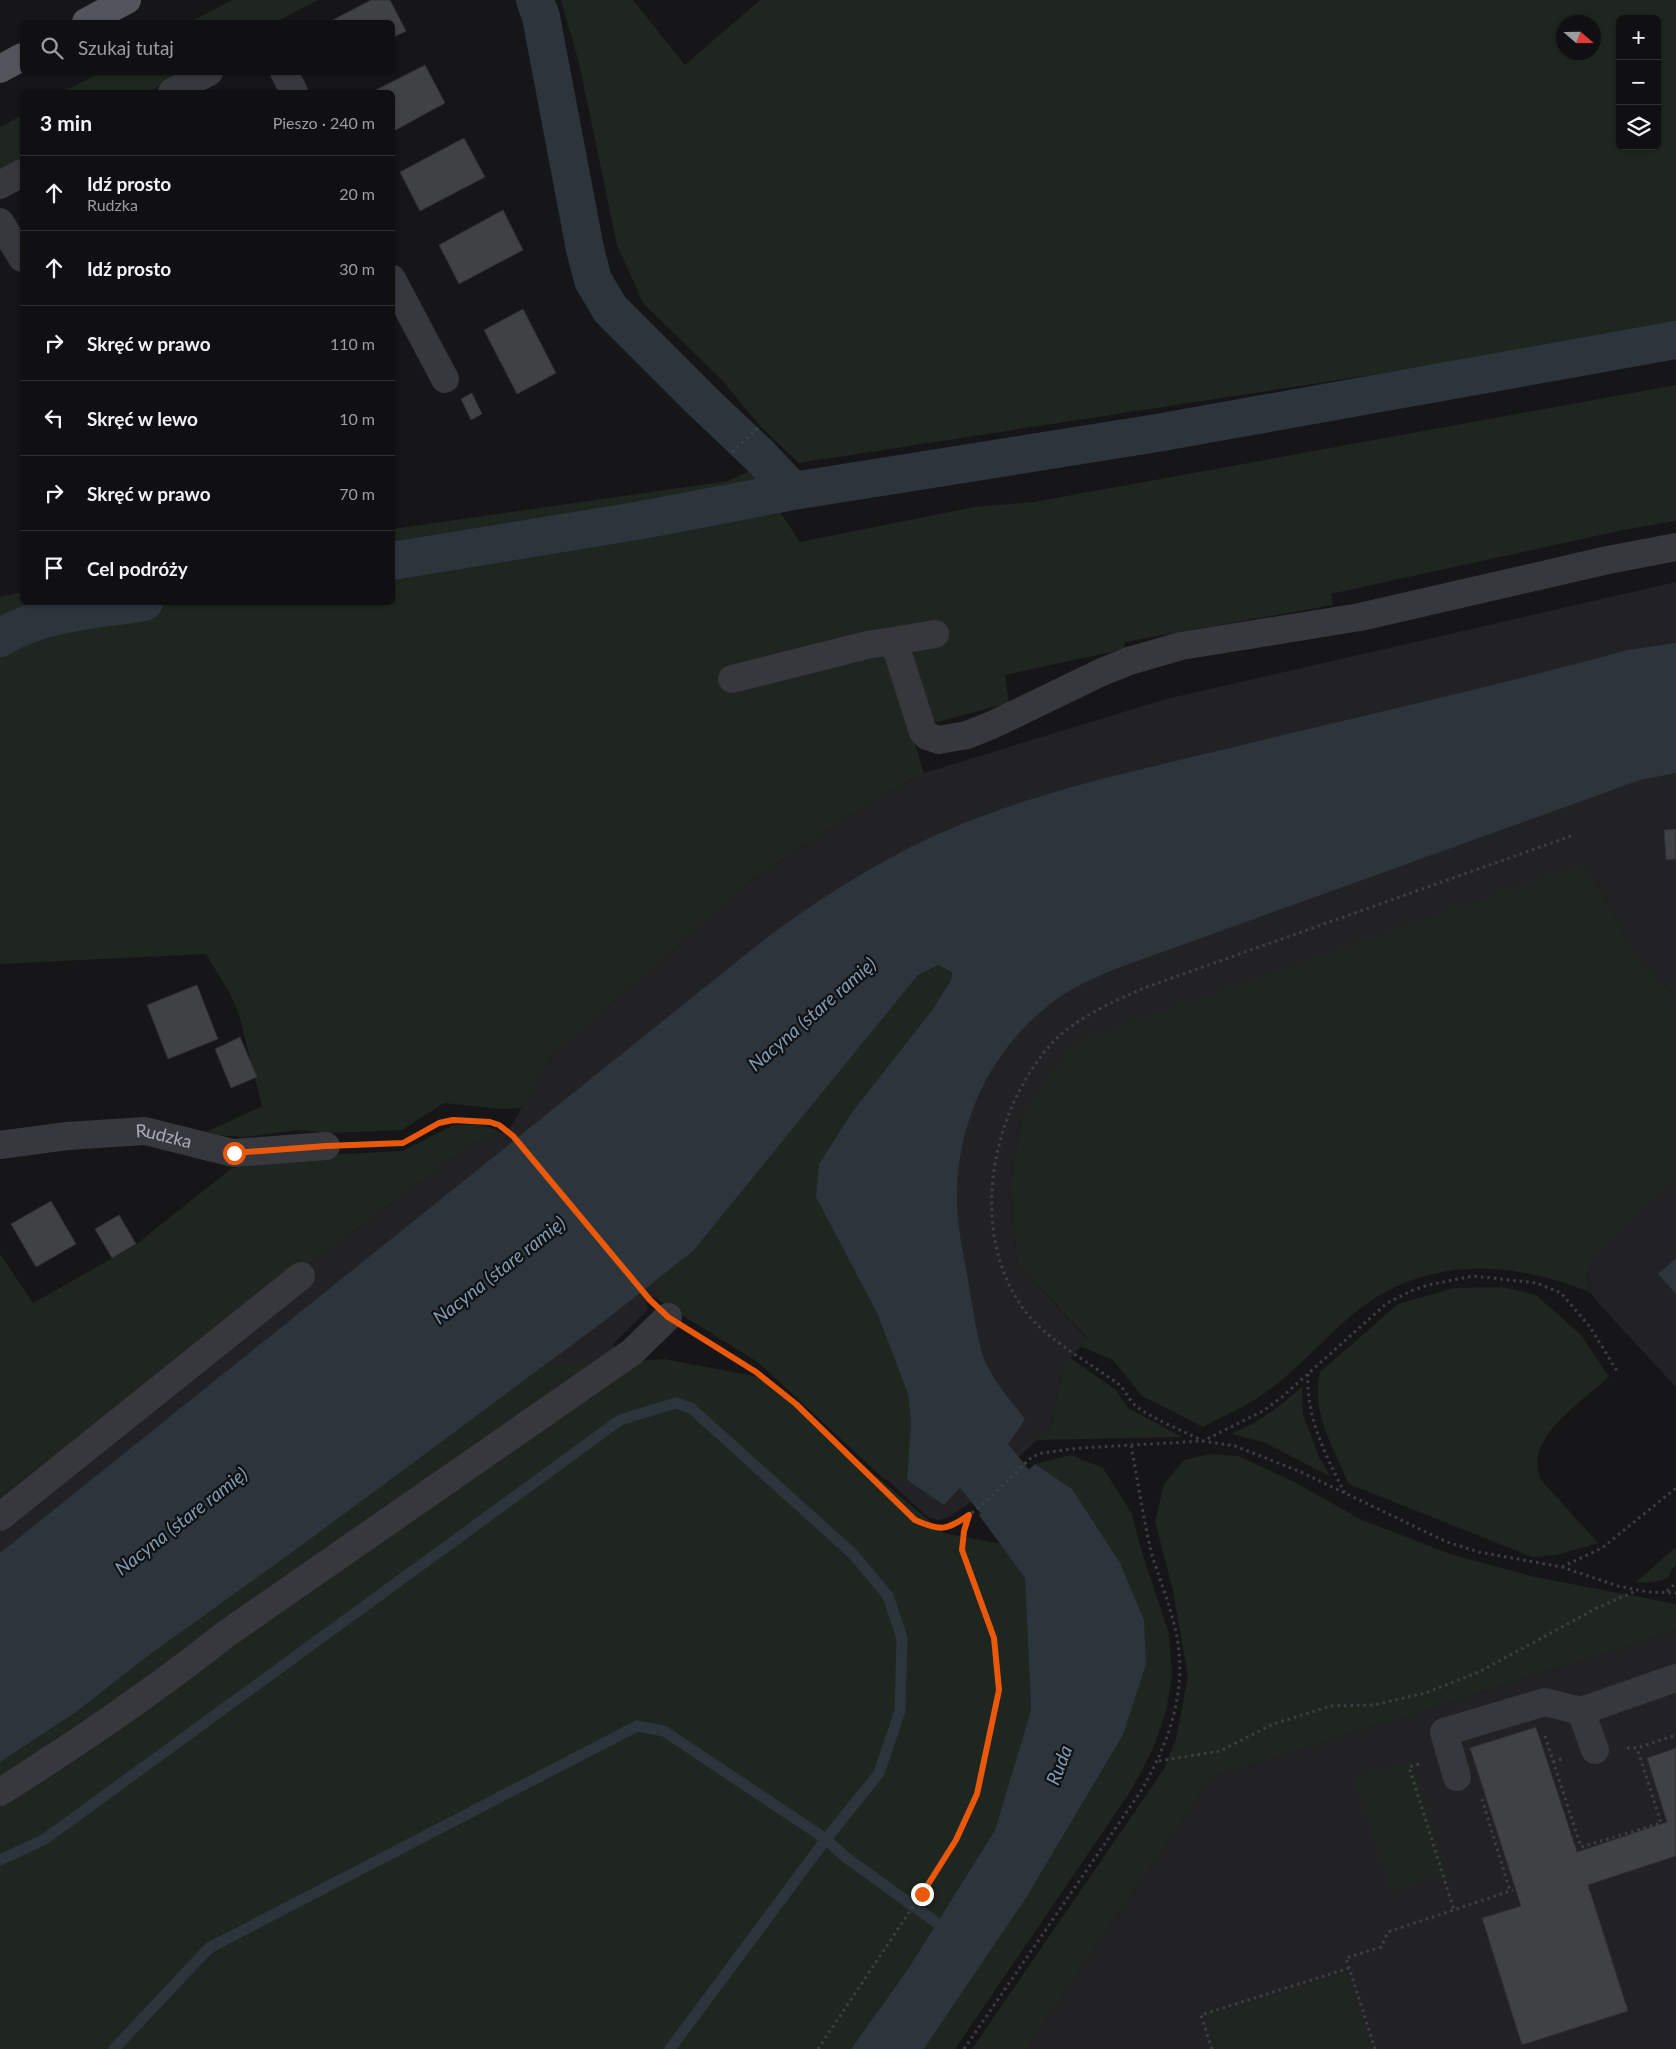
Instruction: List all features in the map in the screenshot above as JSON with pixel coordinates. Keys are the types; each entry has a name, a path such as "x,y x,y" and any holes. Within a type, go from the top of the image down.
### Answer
{"main road":[{"path":"90,20 127,0"},
{"path":"0,69 20,58"}],"street":[{"path":"176,90 203,75"},
{"path":"286,75 293,90"},
{"path":"0,185 20,174"},
{"path":"0,222 20,255"},
{"path":"395,285 445,379"},
{"path":"894,641 923,732 934,740 946,740 992,725 1102,672 1173,648 1360,617 1608,560 1676,547"},
{"path":"732,679 867,645 935,634"},
{"name":"Rudzka","path":"0,1145 67,1136 146,1131 234,1153 326,1146"},
{"path":"0,1517 301,1276"},
{"path":"0,1792 66,1750 167,1680 226,1634 632,1352 659,1309"},
{"path":"1462,1774 1444,1732 1545,1702 1581,1711 1676,1678"},
{"path":"1581,1711 1594,1750"}],"path":[{"path":"732,452 760,426"},
{"path":"1203,1441 1135,1406 1120,1384 1038,1326 1012,1290 1002,1269 997,1245 993,1209 993,1182 998,1147 1007,1117 1022,1085 1049,1047 1068,1030 1119,999 1144,988 1571,836"},
{"path":"326,1146 403,1143 439,1123 453,1120 490,1122 499,1125 513,1136 659,1309 756,1372 796,1404 915,1520 932,1528 947,1529 969,1515 1032,1457 1042,1453 1080,1448 1203,1441 1235,1446 1301,1472 1448,1542 1479,1552 1562,1567 1618,1586 1639,1590 1676,1592"},
{"path":"1203,1441 1263,1411 1282,1397 1380,1309 1400,1296 1428,1285 1473,1276 1537,1283 1561,1293 1590,1327 1617,1371"},
{"path":"1308,1373 1308,1400 1314,1426 1345,1494"},
{"path":"964,2049 1141,1791 1159,1761 1178,1700 1181,1674 1174,1624 1151,1550 1131,1446"},
{"path":"1562,1567 1602,1548 1676,1488"},
{"path":"818,2049 956,1840 977,1794 999,1690 994,1638 962,1550 964,1531 969,1515"},
{"path":"1666,1592 1676,1583"},
{"path":"1159,1761 1220,1751 1273,1724 1331,1706 1374,1705 1425,1693 1479,1672 1595,1609 1639,1590"},
{"path":"1535,1705 1581,1847 1661,1823 1637,1748 1676,1735"},
{"path":"1375,2049 1346,1958 1381,1947 1388,1932 1454,1910 1511,1891 1462,1774 1409,1767 1454,1910"},
{"path":"1212,2049 1201,2015 1349,1968"}],"shaded area":[{"path":"232,0 318,0 280,20 195,20"},
{"path":"561,0 633,0 685,65 760,0 1676,0 1676,328 799,463 760,426 723,381 643,303 617,245 579,63"},
{"path":"96,75 180,75 152,90 67,90"},
{"path":"20,116 20,162 0,174 0,127"},
{"path":"1676,385 1676,521 1623,530 1331,594 1333,605 1124,642 1125,649 1005,675 1009,703 930,724 910,653 942,643 875,651 887,655 924,773 869,803 753,879 549,1059 522,1108 502,1109 444,1103 402,1130 328,1133 299,1130 244,1137 202,1134 262,1106 239,1014 229,992 206,954 0,964 0,597 20,592 20,605 395,605 395,529 728,481 752,470 800,542 974,507 1034,502"},
{"path":"1676,582 1676,997 1633,951 1585,863 1023,1113 1010,1181 1017,1262 1087,1339 1063,1366 1051,1427 966,1506 947,1518 936,1520 928,1517 758,1362 653,1297 646,1303 648,1309 613,1344 622,1359 0,1922 0,1497 173,1364 459,1153 472,1144 502,1134 511,1127 549,1059 753,879 869,803 924,773 1166,699"},
{"path":"1585,863 1633,951 1676,997 1676,1176 1593,1257 1587,1280 1591,1293 1534,1275 1505,1270 1447,1271 1419,1278 1392,1288 1366,1304 1341,1324 1269,1390 1203,1427 1142,1396 1113,1360 1080,1346 1087,1338 1017,1262 1010,1181 1023,1113 1075,1042"},
{"path":"938,964 952,972 951,980 933,1009 853,1111 819,1164 816,1198 878,1315 908,1394 911,1423 907,1480 885,1480 758,1362 664,1304 655,1282 693,1251 918,975"},
{"path":"454,1125 485,1126 502,1134 472,1144 459,1153 173,1364 0,1497 0,1254 33,1303 134,1246 232,1168 306,1156 402,1151"},
{"path":"1676,1176 1676,1387 1599,1304 1591,1293 1587,1280 1593,1257"},
{"path":"1503,1287 1536,1295 1581,1335 1609,1377 1557,1423 1546,1437 1539,1451 1537,1466 1542,1481 1598,1543 1557,1555 1532,1557 1349,1484 1325,1430 1318,1401 1320,1372 1398,1304 1454,1288"},
{"path":"1070,1358 1115,1389 1128,1408 1182,1437 1036,1440 1051,1427 1063,1366"},
{"path":"664,1359 766,1378 857,1460 944,1533 1002,1544 1025,1578 1031,1710 995,1830 908,1969 851,2049 0,2049 0,1762 76,1712 149,1655 547,1363 571,1364"},
{"path":"1302,1386 1303,1415 1319,1457 1330,1476 1263,1442 1231,1434 1251,1425 1269,1413"},
{"path":"1209,1454 1239,1456 1296,1483 1360,1519 1453,1555 1535,1577 1676,1604 1676,1631 1211,1778 1026,2049 972,2049 1164,1769 1176,1739 1188,1676 1173,1591 1155,1521 1164,1484 1184,1460"},
{"path":"1071,1455 1103,1468 1132,1514 1141,1549 1169,1634 1172,1675 1166,1712 1152,1751 1132,1789 955,2049 924,2049 1026,1898 1123,1735 1146,1665 1072,1489 1035,1464"},
{"path":"1676,1547 1676,1566 1672,1569 1668,1578 1655,1582 1635,1583"},
{"path":"1676,1631 1676,2049 1026,2049 1211,1778"},
{"path":"1412,1760 1447,1873 1391,1891 1354,1778"},
{"path":"1347,1972 1372,2049 1216,2049 1206,2016"}],"water":[{"name":"Nacyna (stare ramię)","path":"1676,643 1676,773 1640,780 1115,969 1074,988 1048,1005 1025,1026 1006,1049 989,1075 975,1102 959,1161 957,1213 961,1244 983,1356 1007,1397 1025,1419 1009,1443 944,1505 907,1480 911,1423 908,1394 878,1315 816,1197 819,1164 853,1111 933,1009 951,980 952,972 938,965 918,975 693,1251 607,1319 298,1548 149,1655 76,1712 0,1762 0,1553 765,939 817,902 871,868 909,848 947,830 1026,801 1107,778 1480,688 1628,650"},
{"path":"1676,1258 1676,1294 1658,1274"},
{"path":"1035,1464 1072,1489 1120,1563 1144,1620 1146,1665 1123,1735 1026,1898 924,2049 851,2049 908,1969 995,1830 1031,1710 1025,1578 979,1515"}],"building":[{"path":"371,0 390,0 406,31 395,36 395,20 333,20"},
{"path":"425,65 445,103 395,130 395,90 376,90"},
{"path":"464,138 485,177 420,211 400,172"},
{"path":"503,210 523,250 459,284 439,245"},
{"path":"523,309 556,373 517,394 484,330"},
{"path":"472,393 482,414 471,420 461,399"},
{"path":"1676,829 1676,859 1666,860 1664,830"},
{"path":"197,985 218,1039 168,1059 147,1005"},
{"path":"240,1037 257,1077 231,1088 215,1049"},
{"path":"51,1201 76,1244 36,1267 11,1224"},
{"path":"119,1215 136,1244 112,1258 95,1229"},
{"path":"1536,1727 1577,1852 1667,1822 1647,1758 1676,1748 1676,1856 1588,1885 1628,2011 1522,2045 1482,1918 1521,1906 1470,1748"}],"waterway":[{"path":"535,0 541,17 585,249 593,280 610,309 760,456 793,491"},
{"path":"395,561 642,520 793,491 1157,433 1676,340"},
{"path":"0,638 16,629 51,617 123,605"},
{"path":"0,1860 45,1839 620,1420 676,1403 691,1408 853,1554 888,1596 902,1638 900,1711 879,1773 826,1839 670,2049"},
{"name":"Ruda","path":"984,1466 1061,1561"},
{"path":"114,2049 209,1948 637,1726 664,1731 826,1839 844,1856 948,1931"}],"route":[{"path":"234,1153 292,1148 403,1143 439,1123 453,1120 478,1120 499,1125 513,1136 650,1300 668,1317 756,1372 796,1404 915,1520 932,1528 947,1529 969,1515 964,1531 962,1550 982,1599 994,1638 999,1690 977,1794 956,1840 922,1894"}]}
